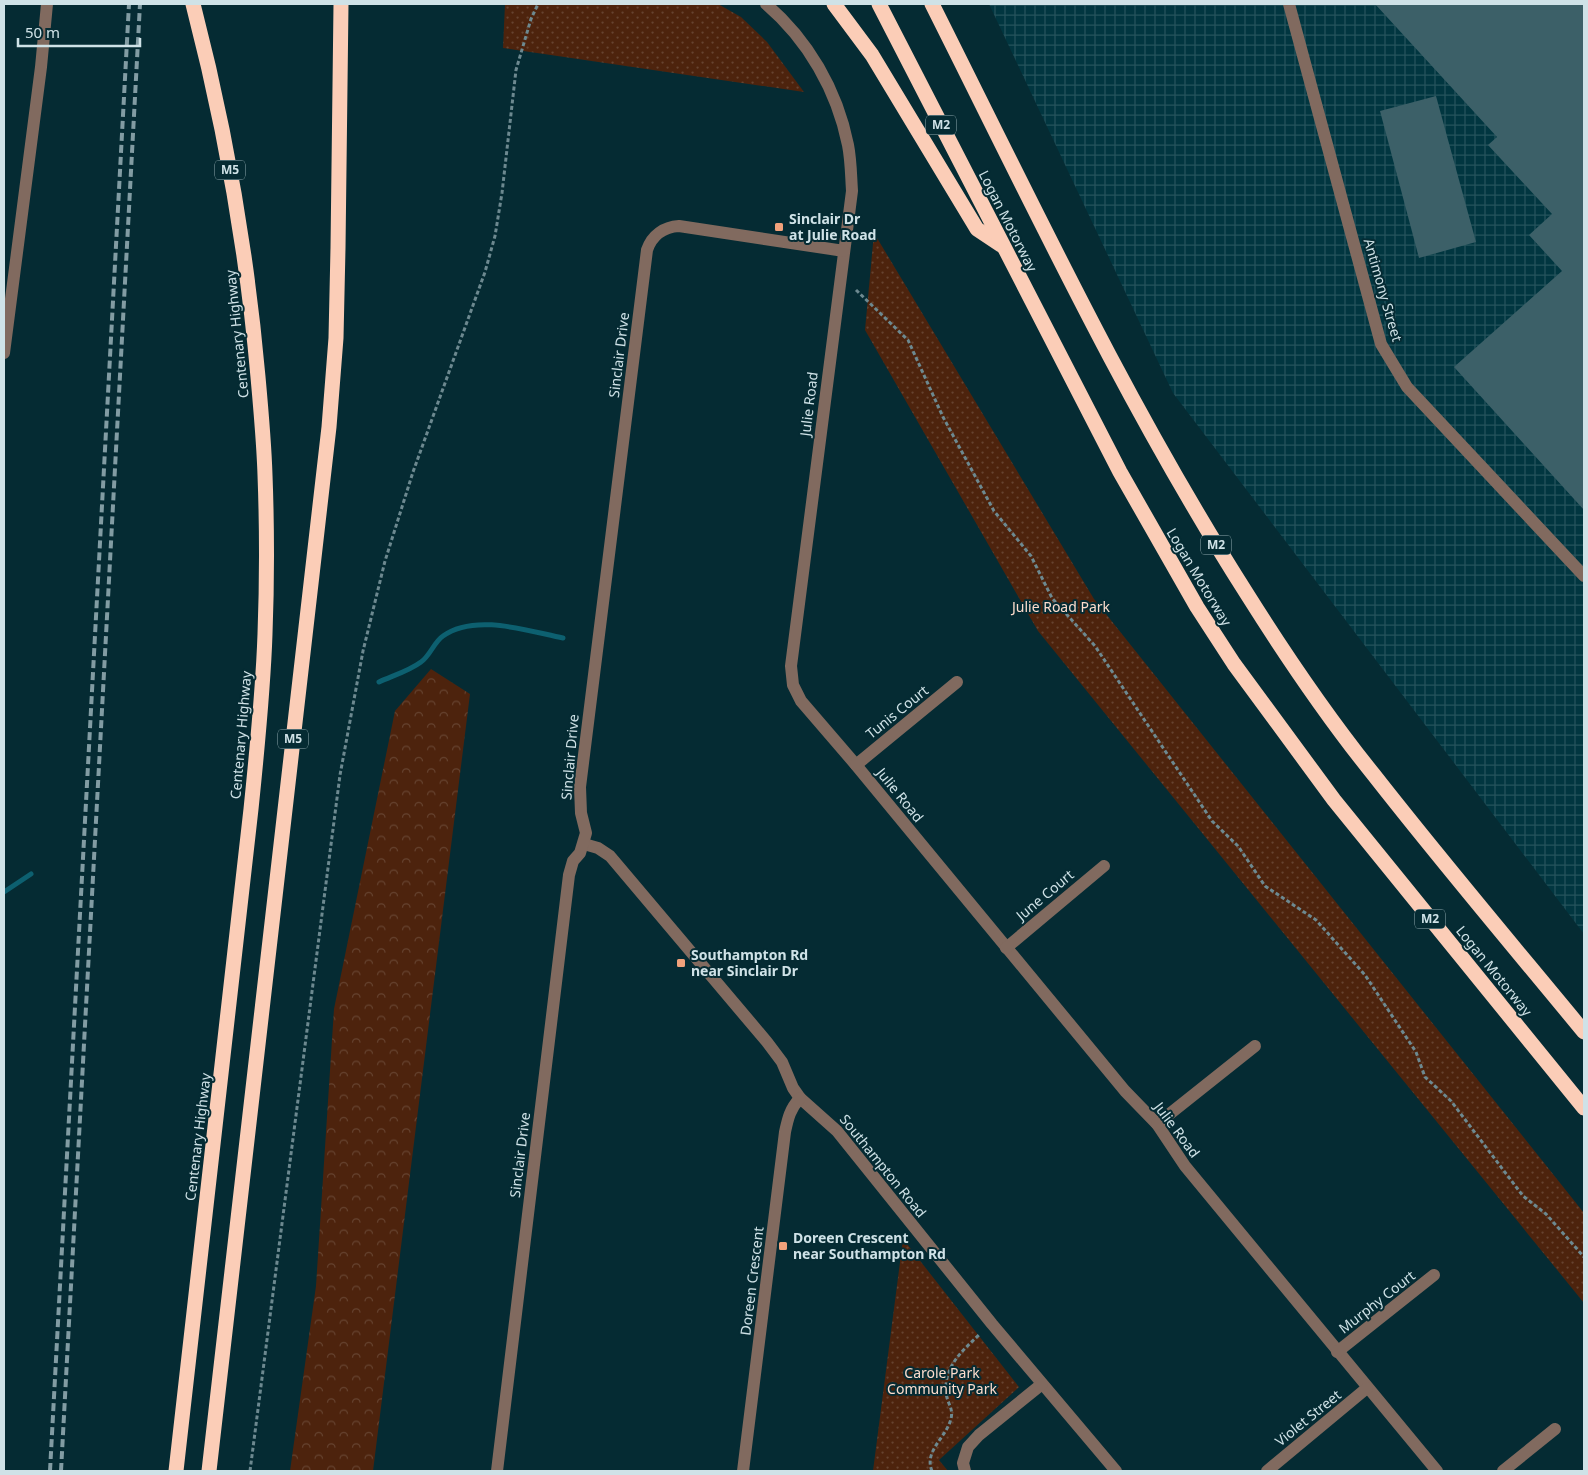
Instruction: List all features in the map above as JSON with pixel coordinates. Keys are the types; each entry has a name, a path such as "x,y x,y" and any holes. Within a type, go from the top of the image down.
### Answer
{"highway":[{"name":"Centenary Highway","path":"176,1471 250,819 265,634 265,474 255,339 242,233 228,155 209,65 193,4"},
{"name":"M5","path":"209,1471 329,427 336,338 342,4"},
{"path":"834,4 872,56 977,229 1003,247"},
{"name":"Logan Motorway","path":"879,4 1120,472 1196,607 1234,664 1334,800 1584,1108"},
{"name":"M2","path":"932,4 1148,430 1248,596 1311,690 1372,774 1584,1032"}],"street":[{"path":"4,353 41,67 47,4"},
{"name":"Julie Road","path":"766,4 777,13 801,41 822,71 837,104 848,146 852,191 791,666 793,685 801,701 1125,1091 1157,1124 1185,1166 1437,1471"},
{"name":"Antimony Street","path":"1290,4 1381,344 1407,387 1584,576"},
{"name":"Sinclair Drive","path":"497,1471 569,875 573,861 580,853 584,844 586,833 581,813 580,787 646,256 653,238 662,231 679,226 844,251"},
{"name":"Tunis Court","path":"856,765 957,682"},
{"name":"Southampton Road","path":"584,844 598,848 610,856 768,1042 782,1062 793,1088 800,1098 837,1131 1042,1384 1116,1471"},
{"name":"June Court","path":"1006,948 1104,866"},
{"path":"1157,1124 1255,1046"},
{"name":"Doreen Crescent","path":"743,1471 786,1127 792,1107 800,1098"},
{"name":"Murphy Court","path":"1337,1352 1434,1275"},
{"path":"965,1471 963,1462 968,1447 1042,1384"},
{"name":"Violet Street","path":"1267,1471 1367,1388"},
{"path":"1503,1471 1555,1428"}],"path":[{"path":"250,1471 340,775 364,651 385,562 413,472 485,272 495,236 502,193 516,70 531,18 538,4"},
{"path":"856,290 908,340 943,418 994,511 1031,556 1052,598 1095,646 1212,821 1238,846 1265,886 1316,920 1365,975 1416,1052 1425,1077 1451,1101 1523,1196 1546,1214 1584,1257"},
{"path":"932,1471 930,1465 931,1456 949,1425 953,1414 946,1393 947,1376 955,1358 980,1334"}],"shaded area":[{"path":"989,4 1584,4 1584,934 1173,393"}],"green space":[{"path":"505,4 718,4 741,17 767,42 804,92 503,48"},
{"name":"Julie Road Park","path":"874,233 1094,599 1584,1213 1584,1303 1038,631 865,330"},
{"path":"431,669 470,694 373,1471 290,1471 316,1286 334,1009 395,711"},
{"name":"Carole Park Community Park","path":"903,1239 1019,1387 939,1460 948,1471 873,1471"}],"building":[{"path":"1375,4 1584,4 1584,510 1454,367 1562,271 1529,235 1552,214 1488,145 1497,137"},
{"path":"1436,96 1476,242 1419,258 1380,111"}],"waterway":[{"path":"379,682 406,671 421,662 443,636 456,629 470,626 502,626 563,638"},
{"path":"4,892 31,874"}],"railway":[{"path":"50,1471 129,4"},
{"path":"61,1471 140,4"}],"place":[{"name":"Sinclair Dr at Julie Road","path":"779,227"},
{"name":"Southampton Rd near Sinclair Dr","path":"681,963"},
{"name":"Doreen Crescent near Southampton Rd","path":"783,1246"}]}
